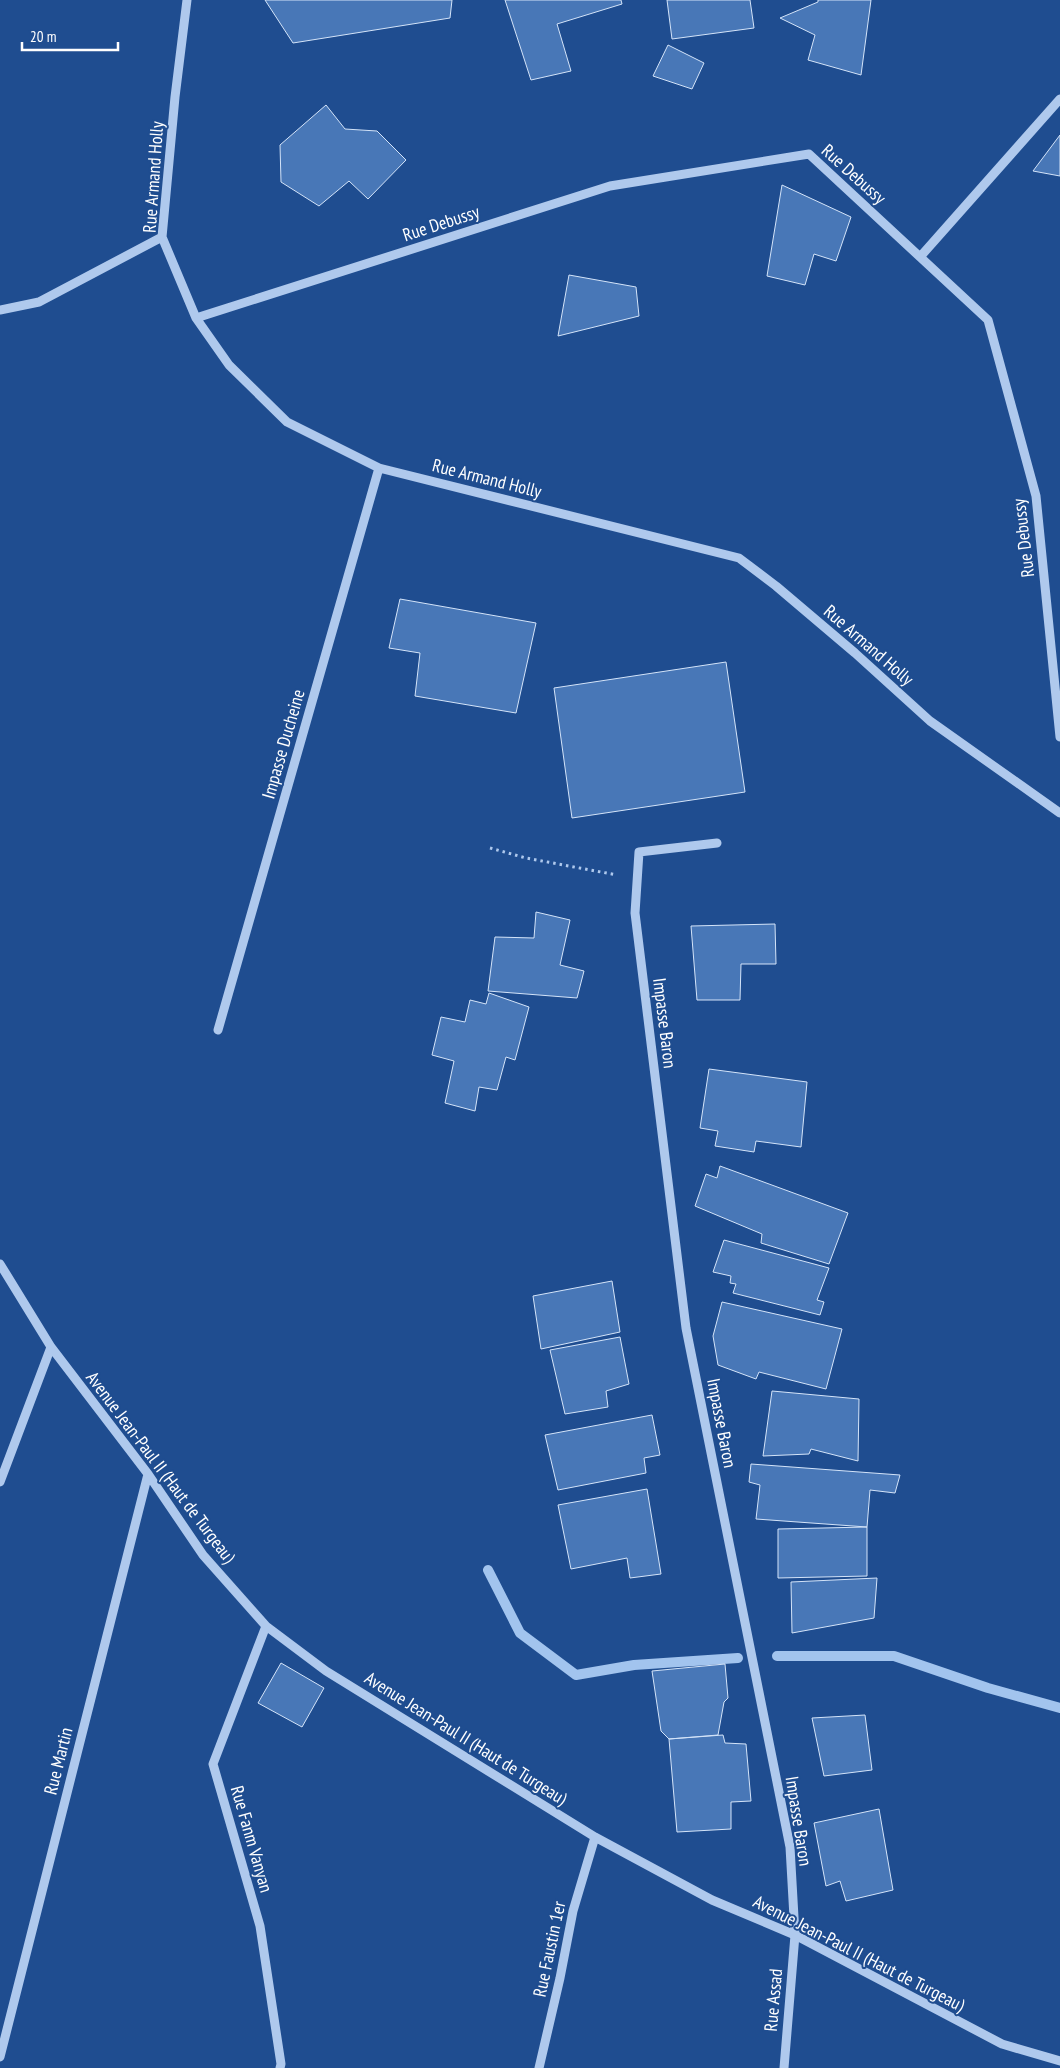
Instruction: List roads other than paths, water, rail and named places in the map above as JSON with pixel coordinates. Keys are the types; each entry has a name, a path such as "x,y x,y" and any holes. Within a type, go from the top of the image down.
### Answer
{"street":[{"name":"Rue Armand Holly","path":"187,0 175,97 162,237 196,318 230,365 286,422 379,468 739,558 776,586 855,653 930,721 1060,813"},
{"path":"920,257 1060,98"},
{"name":"Rue Debussy","path":"196,318 610,186 809,154 988,320 1036,496 1060,737"},
{"path":"0,310 40,302 162,237"},
{"name":"Impasse Ducheine","path":"218,1030 379,468"},
{"name":"Impasse Baron","path":"717,843 640,852 635,914 686,1328 790,1847 795,1935"},
{"name":"Avenue Jean-Paul II (Haut de Turgeau)","path":"0,1264 51,1347 148,1474 203,1555 266,1626 326,1672 595,1837 712,1900 795,1935 1002,2044 1060,2062"},
{"path":"0,1482 51,1347"},
{"name":"Rue Martin","path":"0,2057 148,1474"},
{"name":"Rue Fanm Vanyan","path":"266,1626 213,1764 260,1926 281,2064 280,2068"},
{"name":"Rue Faustin 1er","path":"540,2068 573,1911 595,1837"},
{"name":"Rue Assad","path":"784,2068 795,1935"}],"waterway":[{"path":"488,1570 520,1633 576,1675 634,1665 738,1658"},
{"path":"777,1656 894,1656 988,1688 1060,1708"}]}
